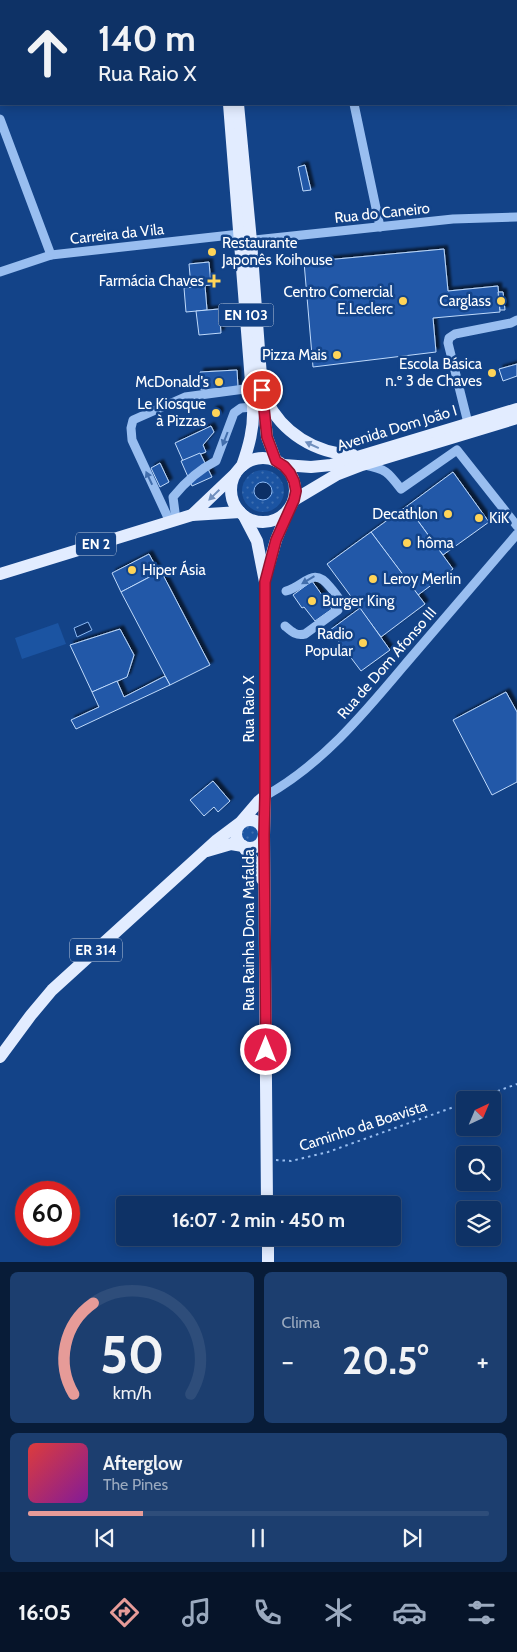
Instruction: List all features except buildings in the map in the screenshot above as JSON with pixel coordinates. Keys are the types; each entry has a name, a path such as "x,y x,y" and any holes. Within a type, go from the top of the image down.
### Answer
{"main road":[{"name":"EN 103","path":"229,105 244,239 257,389 267,437 280,463"},
{"name":"EN 103","path":"238,105 244,239"},
{"name":"EN 103","path":"239,470 249,447 253,407 257,389"},
{"path":"257,389 274,414 296,436 322,450 361,460"},
{"name":"Avenida Dom João I","path":"291,506 361,460 517,408"},
{"name":"Avenida Dom João I","path":"280,463 310,467 361,460 517,418"},
{"name":"EN 2","path":"192,515 249,461 267,458 280,463"},
{"path":"280,463 290,473 294,481 296,491 291,506"},
{"path":"239,470 232,484 231,494 234,504 242,514"},
{"name":"EN 2","path":"0,574 192,515 242,514 253,521 262,523 272,522 281,518 291,506"},
{"name":"Rua Raio X","path":"265,582 276,540 291,506"},
{"name":"Rua Raio X","path":"242,514 257,541 265,582 264,835"},
{"path":"265,796 236,830 239,843 257,866 265,886"},
{"path":"241,822 251,819 257,821 261,824 264,835 259,845 248,848 243,846"},
{"name":"ER 314","path":"0,1057 52,990 221,836 241,822"},
{"name":"Rua Rainha Dona Mafalda","path":"264,835 267,1196"},
{"name":"ER 314","path":"204,853 231,844 243,846"},
{"path":"268,1246 268,1262"}],"street":[{"path":"354,105 380,227"},
{"path":"1,125 51,255"},
{"name":"Rua do Caneiro","path":"244,239 453,219 517,216"},
{"name":"Carreira da Vila","path":"0,272 51,255 244,239"},
{"path":"468,423 448,343 449,338 455,334 514,322"},
{"path":"173,521 132,440 131,428 133,420 185,397 257,389"},
{"path":"173,521 173,497 183,484 199,470 216,461 234,413 241,408 253,407"},
{"path":"361,460 381,468 393,477 401,488 456,450 517,526"},
{"name":"Rua de Dom Afonso III","path":"265,796 285,785 337,742 517,534"},
{"path":"285,626 294,634 305,634 338,610 341,603 331,587 319,576 312,577 295,589 286,591"}],"path":[{"path":"498,1091 517,1084"},
{"name":"Caminho da Boavista","path":"266,1160 291,1161 328,1152 456,1106"}],"green space":[{"path":"267,470 275,473 281,479 284,491 281,503 275,509 259,512 251,509 245,503 242,487 245,479 251,473"},
{"path":"58,623 66,644 22,659 15,638"},
{"path":"246,824 254,824 259,829 257,840 246,842 241,837 241,829"}],"shaded area":[{"path":"259,482 267,482 272,487 270,498 259,500 254,495 254,487"},
{"path":"88,622 92,630 77,637 74,628"}],"place":[{"name":"Restaurante Japonês Koihouse","path":"212,252"},
{"name":"Farmácia Chaves","path":"214,281"},
{"name":"Centro Comercial E.Leclerc","path":"403,301"},
{"name":"Carglass","path":"501,301"},
{"name":"Pizza Mais","path":"337,355"},
{"name":"Escola Básica n.º 3 de Chaves","path":"492,373"},
{"name":"McDonald's","path":"219,382"},
{"name":"Le Kiosque à Pizzas","path":"216,413"},
{"name":"Decathlon","path":"448,514"},
{"name":"KiK","path":"479,518"},
{"name":"hôma","path":"407,543"},
{"name":"Hiper Ásia","path":"132,570"},
{"name":"Leroy Merlin","path":"373,579"},
{"name":"Burger King","path":"312,601"},
{"name":"Radio Popular","path":"363,643"}],"route":[{"path":"262,390 267,437 276,461 290,473 296,491 292,506 288,511 272,551 265,582 264,835 266,1050"}]}
